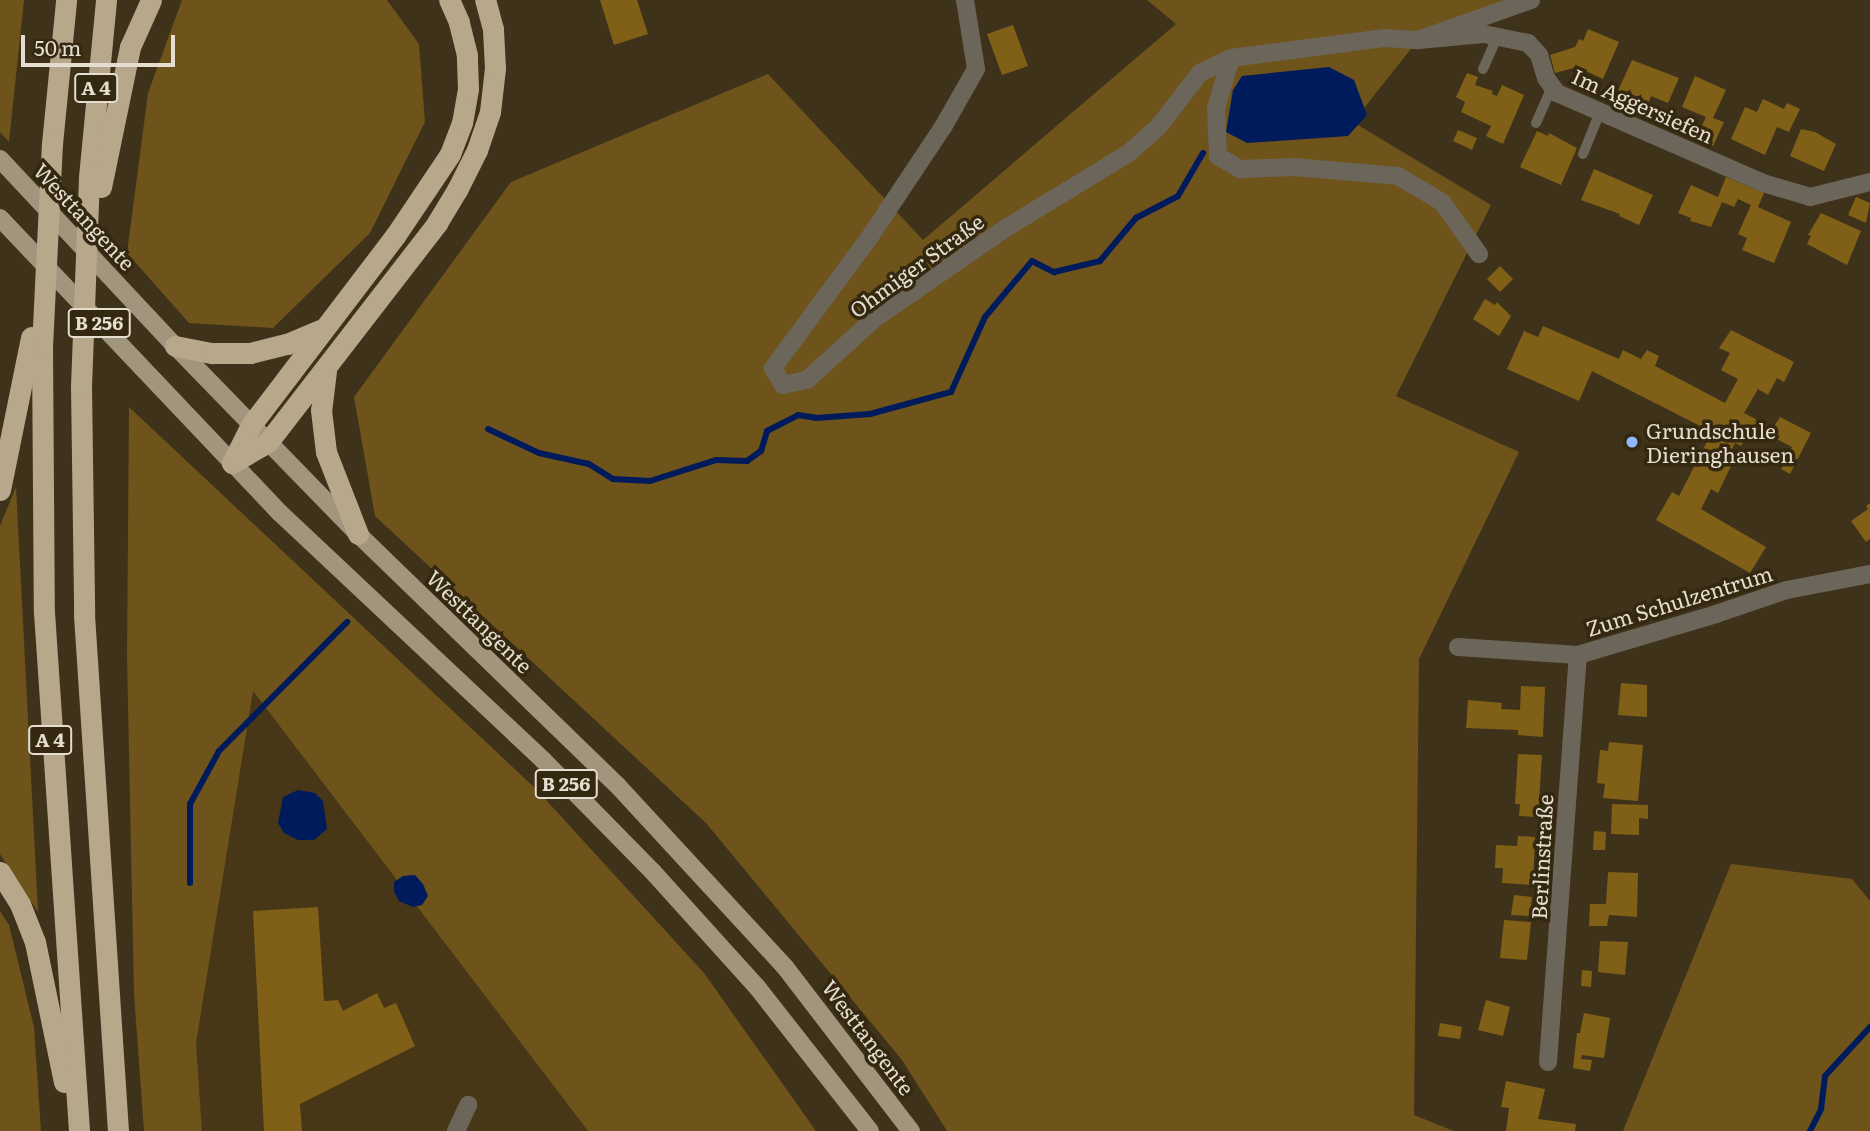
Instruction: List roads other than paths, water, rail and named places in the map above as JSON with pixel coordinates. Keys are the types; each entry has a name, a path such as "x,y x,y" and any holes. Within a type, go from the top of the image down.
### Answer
{"highway":[{"name":"A 4","path":"66,0 36,342 44,612 79,1131"},
{"name":"A 4","path":"106,0 95,182 83,268 80,386 84,615 118,1131"},
{"path":"95,182 130,47 151,0"},
{"path":"232,463 251,425 434,182 458,133 468,89 467,55 459,22 449,0"},
{"path":"232,463 268,442 326,369 437,223 477,150 490,112 495,68 493,29 485,0"},
{"path":"175,346 212,353 250,353 287,344 322,329"},
{"path":"0,490 36,342"},
{"path":"326,369 321,410 326,452 358,534"},
{"path":"0,872 20,904 35,942 74,1131"}],"main road":[{"name":"Westtangente","path":"0,159 175,346 358,534 618,786 785,967 911,1131"},
{"name":"B 256","path":"0,218 280,513 543,761 653,872 757,988 870,1131"}],"street":[{"name":"Ohmiger Straße","path":"965,0 976,69 943,127 869,238 773,368 783,385 807,380 874,319 1006,228 1129,153 1159,126 1200,73 1231,58 1387,38 1418,40 1531,0"},
{"name":"Im Aggersiefen","path":"1418,40 1484,34 1528,43 1539,55 1546,78 1557,93 1763,183 1810,197 1870,182"},
{"path":"1231,58 1216,108 1218,156 1240,169 1294,167 1398,176 1442,202 1479,254"},
{"name":"Zum Schulzentrum","path":"1458,647 1578,655 1787,590 1870,574"},
{"name":"Berlinstraße","path":"1548,1062 1578,655"},
{"path":"456,1131 468,1105"}],"lane":[{"path":"1483,69 1497,37"},
{"path":"1536,123 1552,87"},
{"path":"1583,154 1600,112"}],"waterway":[{"path":"488,429 539,453 589,464 613,479 650,481 716,460 747,461 761,451 767,431 798,415 816,418 870,414 951,392 985,317 1032,261 1054,272 1100,261 1136,218 1178,196 1203,153"},
{"path":"190,883 190,804 219,751 347,622"},
{"path":"1810,1131 1821,1109 1825,1076 1870,1027"}],"place":[{"name":"Grundschule Dieringhausen","path":"1632,442"}]}
